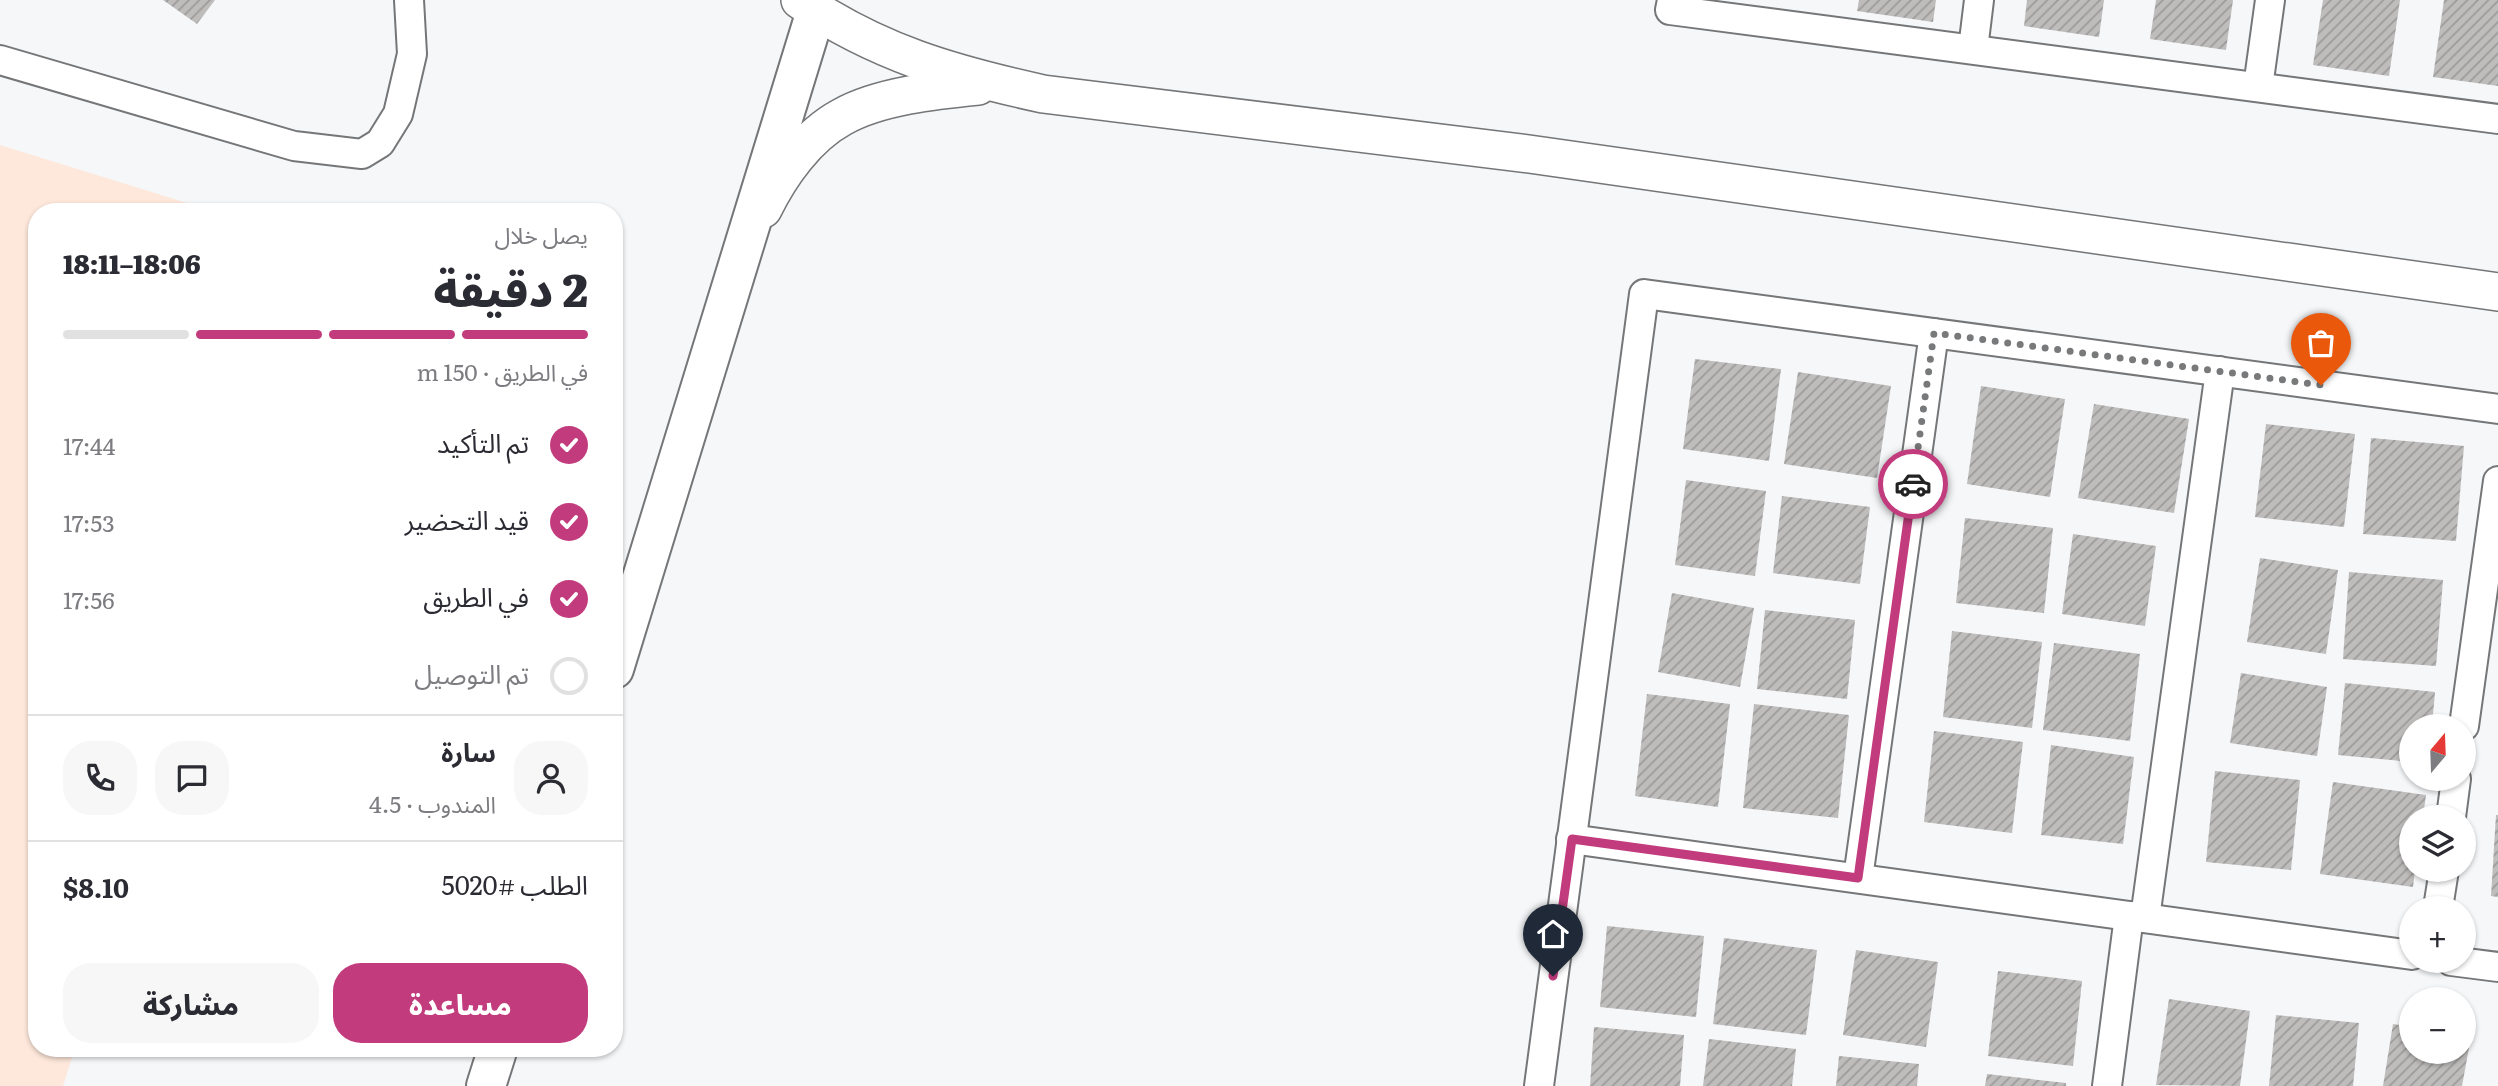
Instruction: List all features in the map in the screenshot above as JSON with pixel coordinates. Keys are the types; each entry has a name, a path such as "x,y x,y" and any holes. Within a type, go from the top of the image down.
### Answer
{"main road":[{"path":"623,640 743,250 808,6"},
{"path":"486,1086 495,1057"}],"street":[{"path":"0,60 293,146 362,154 380,143 398,114 412,54 409,0"},
{"path":"1672,0 1670,10 2498,119"},
{"path":"1973,49 1979,0"},
{"path":"2258,87 2270,0"},
{"path":"808,6 888,51 997,84 1123,105 1529,154 2498,292"},
{"path":"743,250 767,200 796,155 842,117 915,93 997,84"},
{"path":"1539,1086 1644,294 2498,409"},
{"path":"1858,878 1934,333"},
{"path":"2107,1086 2137,917 2220,371"},
{"path":"2466,714 2498,481"},
{"path":"1572,839 2399,953"},
{"path":"2476,964 2498,967"}],"shaded area":[{"path":"0,145 187,203 28,203 28,1057 72,1057 63,1086 0,1086"}],"building":[{"path":"163,0 215,0 197,24"},
{"path":"1859,0 1936,0 1933,22 1857,11"},
{"path":"2027,0 2104,0 2099,37 2024,26"},
{"path":"2156,0 2233,0 2226,50 2150,39"},
{"path":"2323,0 2400,0 2389,76 2313,65"},
{"path":"2444,0 2498,0 2498,86 2433,77"},
{"path":"1695,359 1781,369 1769,461 1683,449"},
{"path":"1798,372 1891,386 1877,478 1784,464"},
{"path":"1981,386 2065,399 2050,497 1967,484"},
{"path":"2094,404 2189,419 2174,513 2078,498"},
{"path":"2266,424 2355,434 2344,527 2255,517"},
{"path":"2371,438 2464,446 2456,541 2363,534"},
{"path":"1686,480 1766,491 1755,576 1675,565"},
{"path":"1782,496 1870,507 1860,584 1773,573"},
{"path":"1965,518 2053,528 2044,613 1956,603"},
{"path":"2073,534 2156,546 2145,626 2062,614"},
{"path":"2260,558 2338,570 2326,654 2247,642"},
{"path":"2349,572 2443,580 2436,666 2343,659"},
{"path":"1672,593 1754,608 1740,687 1658,672"},
{"path":"1765,610 1855,620 1847,699 1757,689"},
{"path":"1952,631 2042,642 2032,728 1943,717"},
{"path":"2054,643 2140,654 2130,741 2043,730"},
{"path":"2241,673 2327,687 2317,756 2230,743"},
{"path":"2345,683 2435,692 2433,714 2399,714 2399,761 2338,755"},
{"path":"1647,694 1730,704 1718,807 1635,796"},
{"path":"1754,704 1849,715 1838,818 1743,808"},
{"path":"1934,731 2023,742 2012,833 1924,822"},
{"path":"2051,745 2134,757 2123,844 2041,835"},
{"path":"2215,771 2300,780 2291,870 2206,862"},
{"path":"2333,782 2426,795 2425,805 2399,805 2399,882 2414,882 2413,887 2320,874"},
{"path":"2498,815 2498,897 2491,896"},
{"path":"1607,926 1704,936 1696,1017 1600,1007"},
{"path":"1724,938 1817,950 1806,1035 1713,1024"},
{"path":"1856,950 1938,962 1926,1047 1843,1035"},
{"path":"1998,971 2082,981 2073,1066 1988,1056"},
{"path":"2169,999 2250,1011 2240,1086 2156,1085"},
{"path":"2276,1015 2359,1023 2353,1086 2269,1086"},
{"path":"2393,1024 2399,1025 2399,1064 2466,1064 2462,1086 2383,1086"},
{"path":"1594,1027 1684,1035 1680,1086 1590,1086"},
{"path":"1709,1039 1796,1049 1792,1086 1703,1086"},
{"path":"1839,1056 1919,1064 1917,1086 1836,1086"},
{"path":"1987,1074 2066,1083 2066,1086 1985,1086"}],"way so far":[{"path":"1913,484 1934,333 2321,385"}],"route":[{"path":"1553,976 1572,839 1858,878 1913,484"}]}
